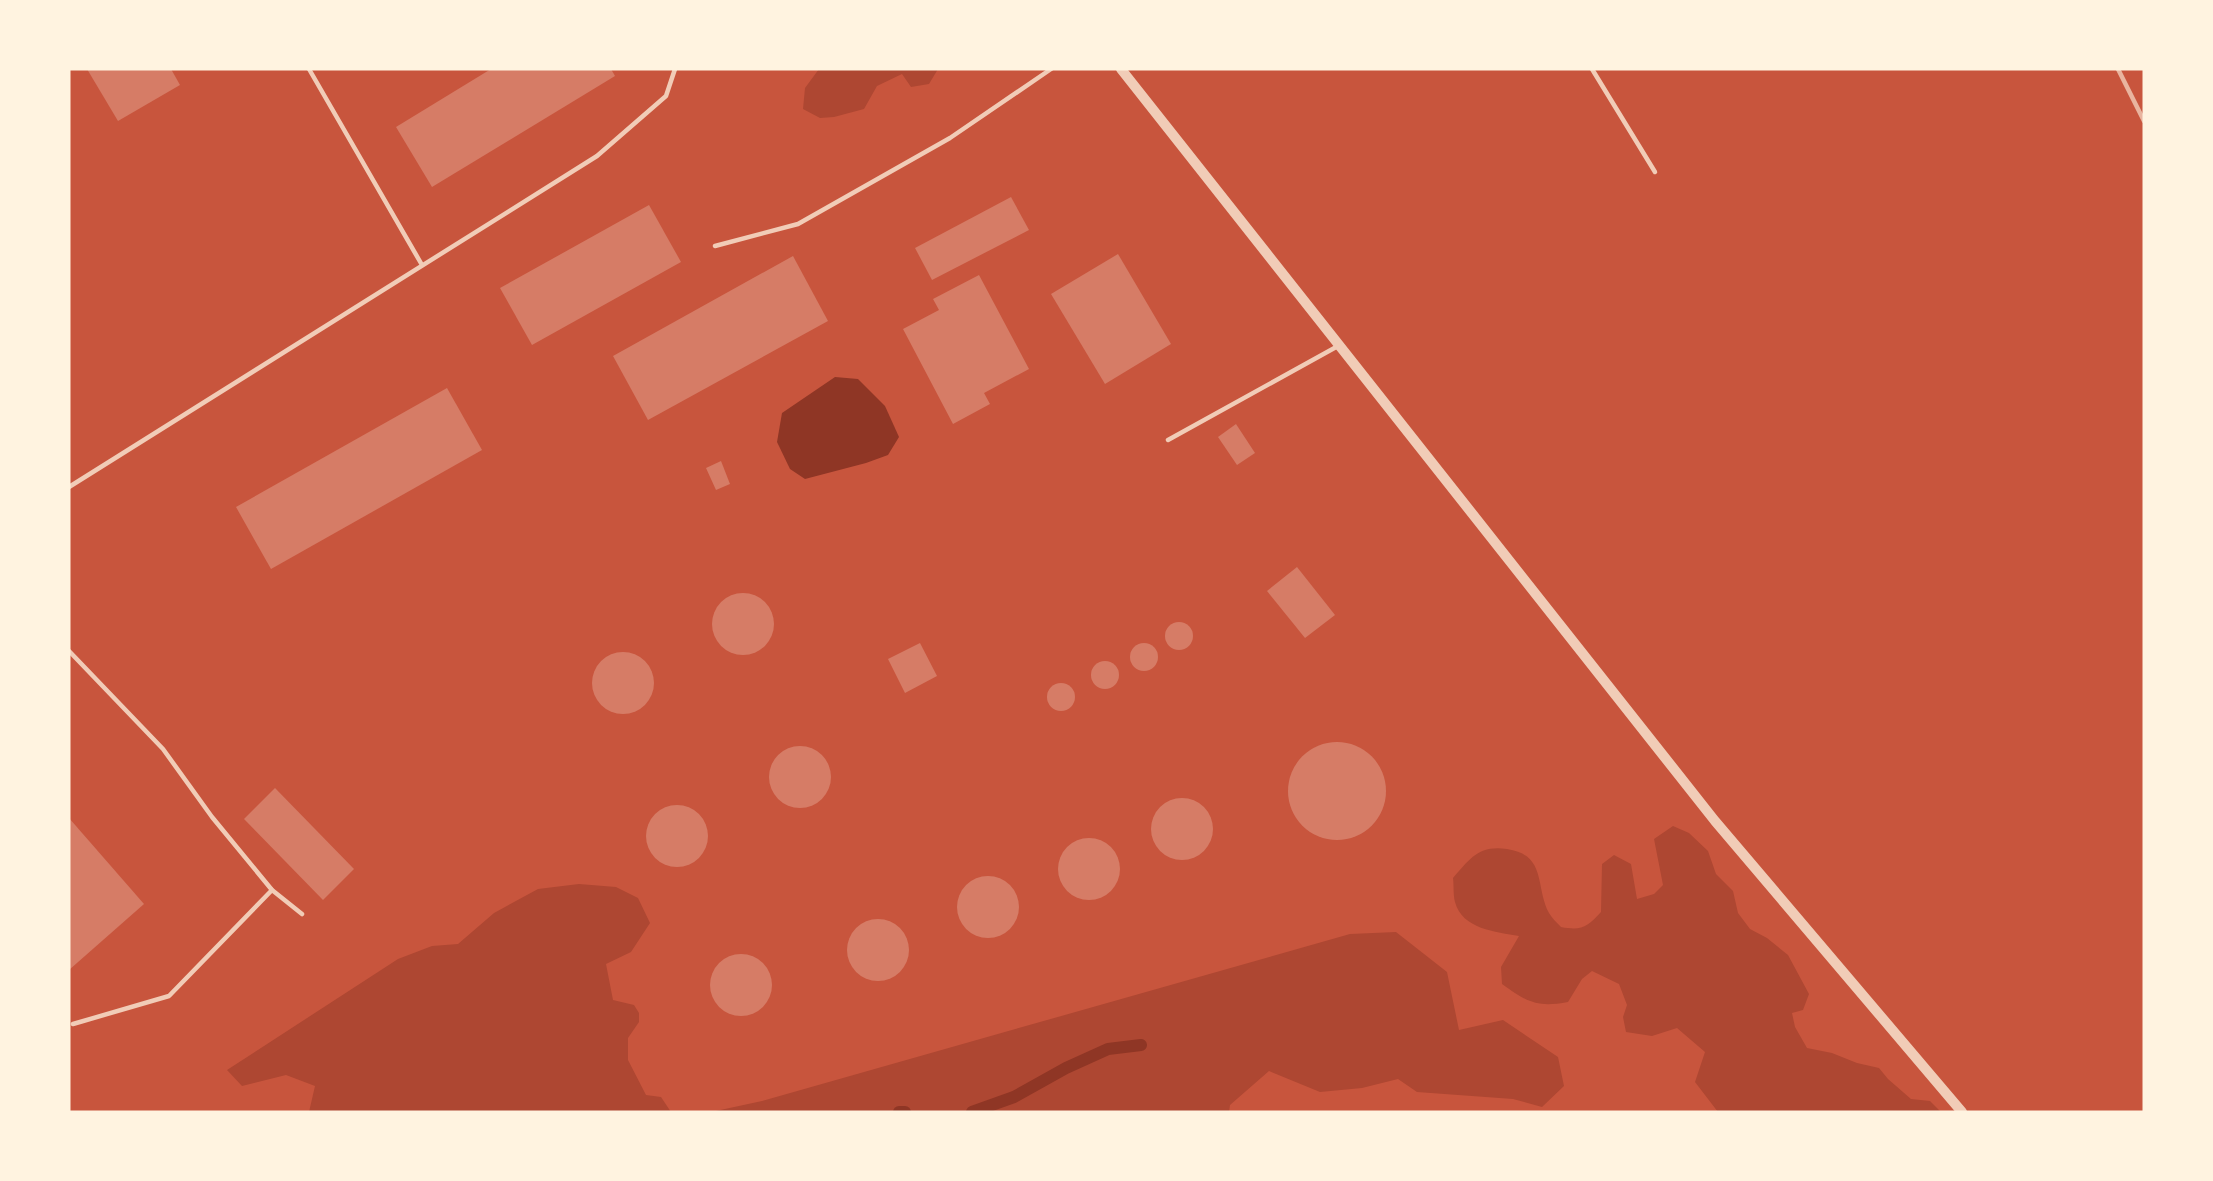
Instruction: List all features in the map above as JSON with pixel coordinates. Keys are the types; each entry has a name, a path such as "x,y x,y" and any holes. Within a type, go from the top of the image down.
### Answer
{"street":[{"path":"1121,69 1715,820 1962,1112"}],"lane":[{"path":"309,69 422,265"},
{"path":"69,487 597,156 666,96 675,69"},
{"path":"715,246 798,224 951,138 1051,69"},
{"path":"1592,69 1655,172"},
{"path":"1168,440 1338,346"},
{"path":"69,651 163,749 212,817 272,890 302,914"},
{"path":"73,1024 169,996 272,890"}],"shaded area":[{"path":"819,69 938,69 929,84 911,87 902,74 877,86 864,109 834,117 820,118 803,109 805,88"},
{"path":"835,377 858,379 885,406 899,437 888,455 805,479 790,469 777,442 782,413"},
{"path":"1673,826 1689,833 1708,851 1716,874 1733,891 1738,913 1750,929 1767,938 1788,955 1809,994 1803,1010 1792,1013 1795,1027 1807,1048 1832,1053 1857,1063 1879,1068 1911,1099 1930,1101 1941,1112 1718,1112 1695,1082 1705,1052 1677,1028 1652,1036 1626,1032 1623,1017 1627,1005 1619,984 1592,971 1582,979 1568,1002 1540,1004 1518,995 1502,984 1501,967 1519,936 1481,928 1472,924 1459,911 1454,899 1453,878 1470,859 1489,849 1520,852 1534,865 1550,915 1561,927 1579,928 1584,927 1601,912 1602,864 1614,855 1631,864 1637,899 1654,894 1663,885 1654,839"},
{"path":"579,884 616,887 638,898 650,923 631,952 606,964 613,1000 634,1005 639,1013 639,1022 628,1038 628,1060 646,1095 661,1097 671,1112 309,1112 315,1086 286,1075 242,1086 227,1070 398,959 432,946 458,944 494,913 538,889"},
{"path":"1396,932 1447,972 1459,1030 1503,1020 1558,1057 1564,1086 1542,1107 1513,1099 1417,1092 1398,1079 1362,1088 1320,1092 1269,1071 1230,1105 1229,1112 711,1112 762,1101 1350,934"}],"building":[{"path":"87,69 171,69 180,85 118,121"},
{"path":"491,69 611,69 615,76 432,187 396,127"},
{"path":"1011,197 1029,230 932,280 915,248"},
{"path":"649,205 681,262 532,345 500,288"},
{"path":"1118,254 1171,344 1105,384 1051,294"},
{"path":"793,256 828,321 648,420 613,356"},
{"path":"979,275 1029,369 984,393 990,404 953,424 903,329 939,310 933,299"},
{"path":"447,388 482,450 271,569 236,507"},
{"path":"1236,424 1255,453 1237,465 1218,437"},
{"path":"721,461 730,484 716,490 706,468"},
{"path":"1297,567 1335,615 1305,638 1267,591"},
{"path":"737,593 749,593 765,602 772,612 774,624 772,636 765,646 749,655 737,655 726,650 717,641 712,630 712,618 717,607 726,598"},
{"path":"1179,622 1189,626 1193,636 1189,646 1179,650 1169,646 1165,636 1169,626"},
{"path":"920,643 937,676 905,693 888,659"},
{"path":"1144,643 1154,647 1158,657 1154,667 1144,671 1134,667 1130,657 1134,647"},
{"path":"617,652 629,652 645,661 652,671 654,683 652,695 645,705 629,714 617,714 606,709 597,700 592,689 592,677 597,666 606,657"},
{"path":"1105,661 1115,665 1119,675 1115,685 1105,689 1095,685 1091,675 1095,665"},
{"path":"1061,683 1071,687 1075,697 1071,707 1061,711 1051,707 1047,697 1051,687"},
{"path":"1337,742 1356,746 1371,757 1382,772 1386,791 1382,810 1371,825 1356,836 1337,840 1318,836 1303,825 1292,810 1288,791 1292,772 1303,757 1318,746"},
{"path":"794,746 806,746 822,755 829,765 831,777 829,789 822,799 806,808 794,808 783,803 774,794 769,783 769,771 774,760 783,751"},
{"path":"275,788 354,869 323,900 244,819"},
{"path":"1176,798 1188,798 1204,807 1211,817 1213,829 1211,841 1204,851 1188,860 1176,860 1165,855 1156,846 1151,835 1151,823 1156,812 1165,803"},
{"path":"671,805 683,805 699,814 706,824 708,836 706,848 699,858 683,867 671,867 660,862 651,853 646,842 646,830 651,819 660,810"},
{"path":"69,818 144,904 69,970"},
{"path":"1083,838 1095,838 1111,847 1118,857 1120,869 1118,881 1111,891 1095,900 1083,900 1072,895 1063,886 1058,875 1058,863 1063,852 1072,843"},
{"path":"982,876 994,876 1010,885 1017,895 1019,907 1017,919 1010,929 994,938 982,938 971,933 962,924 957,913 957,901 962,890 971,881"},
{"path":"872,919 884,919 900,928 907,938 909,950 907,962 900,972 884,981 872,981 861,976 852,967 847,956 847,944 852,933 861,924"},
{"path":"735,954 747,954 763,963 770,973 772,985 770,997 763,1007 747,1016 735,1016 724,1011 715,1002 710,991 710,979 715,968 724,959"}],"waterway":[{"path":"972,1112 1014,1097 1066,1068 1108,1049 1141,1045"},
{"path":"899,1112 905,1112"}],"railway":[{"path":"2118,69 2144,121"}]}
